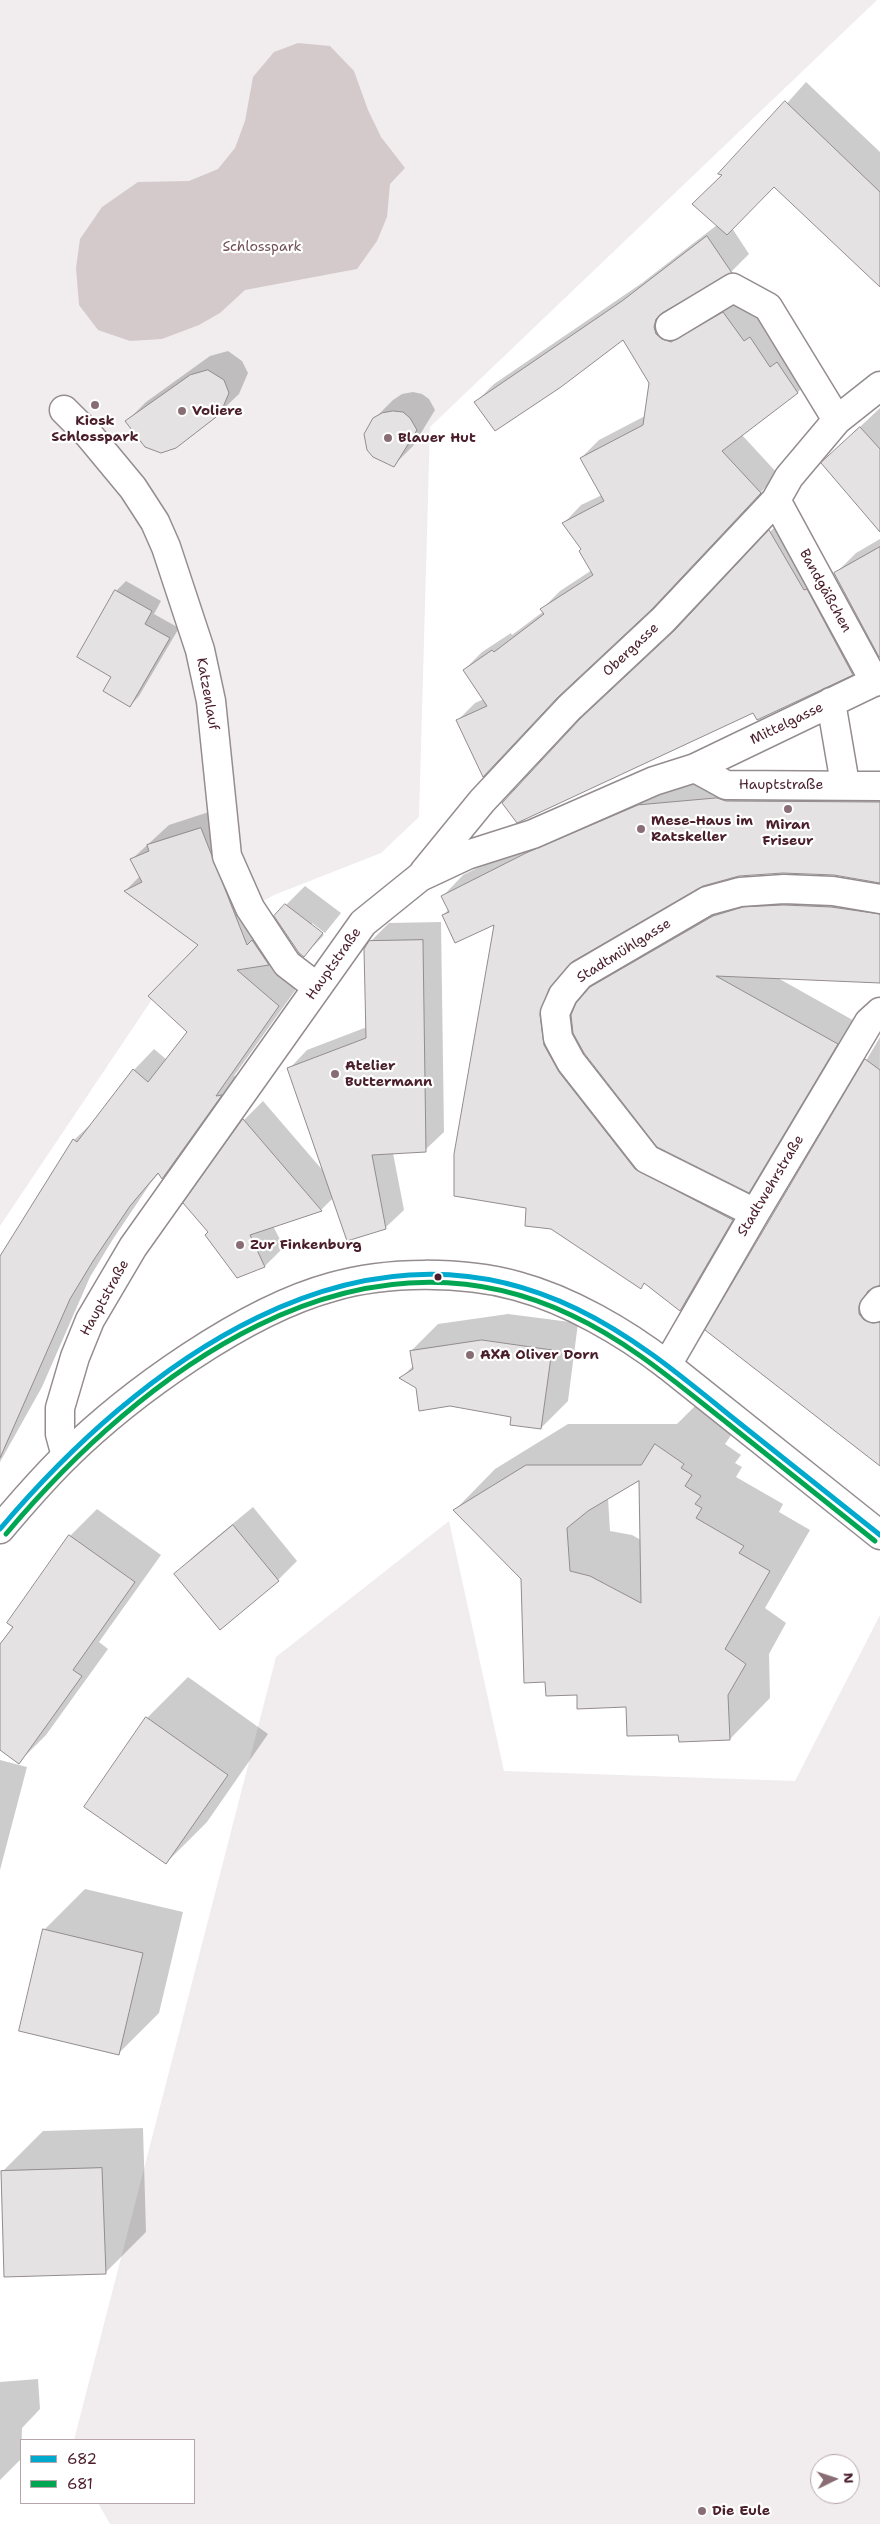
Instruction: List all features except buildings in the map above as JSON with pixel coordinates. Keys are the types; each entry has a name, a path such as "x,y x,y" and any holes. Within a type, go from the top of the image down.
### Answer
{"street":[{"path":"670,326 733,288 768,306 837,420"},
{"name":"Obergasse","path":"420,877 482,801 562,715 663,620 776,500 789,477 837,420 880,386"},
{"name":"Katzenlauf","path":"64,410 89,435 133,488 154,522 166,547 200,650 211,701 227,856 250,908 287,964 317,987"},
{"name":"Bandgäßchen","path":"776,500 877,681"},
{"name":"Mittelgasse","path":"694,768 877,681"},
{"name":"Hauptstraße","path":"831,702 845,784"},
{"name":"Hauptstraße","path":"66,1456 60,1434 60,1408 75,1357 90,1320 133,1247 363,923 420,877 467,855 532,834 654,781 694,768 726,785 845,784 880,786"},
{"name":"Stadtmühlgasse","path":"755,1212 647,1159 571,1062 558,1038 555,1013 563,995 580,976 706,901 740,892 784,889 833,892 880,899"},
{"name":"Stadtwehrstraße","path":"668,1365 755,1212 869,1022 880,1012"},
{"path":"0,1529 66,1456 125,1405 185,1361 236,1328 304,1296 333,1286 367,1280 436,1275 517,1286 601,1321 640,1344 668,1365 880,1535"}],"green space":[{"name":"Schlosspark","path":"0,0 877,0 430,427 419,817 381,853 274,895 230,920 167,977 0,1226"},
{"path":"449,1521 504,1771 795,1781 880,1615 880,2524 110,2524 99,2504 195,2504 195,2439 74,2439 276,1657"}],"shaded area":[{"path":"298,43 330,46 354,71 368,110 381,137 405,168 390,184 387,217 377,241 357,269 245,290 220,313 199,325 162,339 130,341 98,330 79,305 76,268 80,239 102,207 138,182 189,181 218,169 235,148 245,121 253,77 274,52"}],"transit line":[{"name":"682","path":"0,1529 55,1468 117,1411 185,1359 257,1317 334,1288 413,1275 494,1281 577,1309 598,1320 637,1344 674,1371 880,1535"},
{"name":"681","path":"6,1534 60,1474 121,1417 187,1367 258,1326 332,1297 410,1283 490,1288 571,1315 592,1325 630,1349 667,1376 875,1541"}],"place":[{"name":"Kiosk Schlosspark","path":"95,405"},
{"name":"Voliere","path":"182,411"},
{"name":"Blauer Hut","path":"388,438"},
{"name":"Miran Friseur","path":"788,809"},
{"name":"Mese-Haus im Ratskeller","path":"641,829"},
{"name":"Atelier Buttermann","path":"335,1074"},
{"name":"Zur Finkenburg","path":"240,1245"},
{"name":"AXA Oliver Dorn","path":"470,1355"},
{"name":"Die Eule","path":"702,2511"}]}
